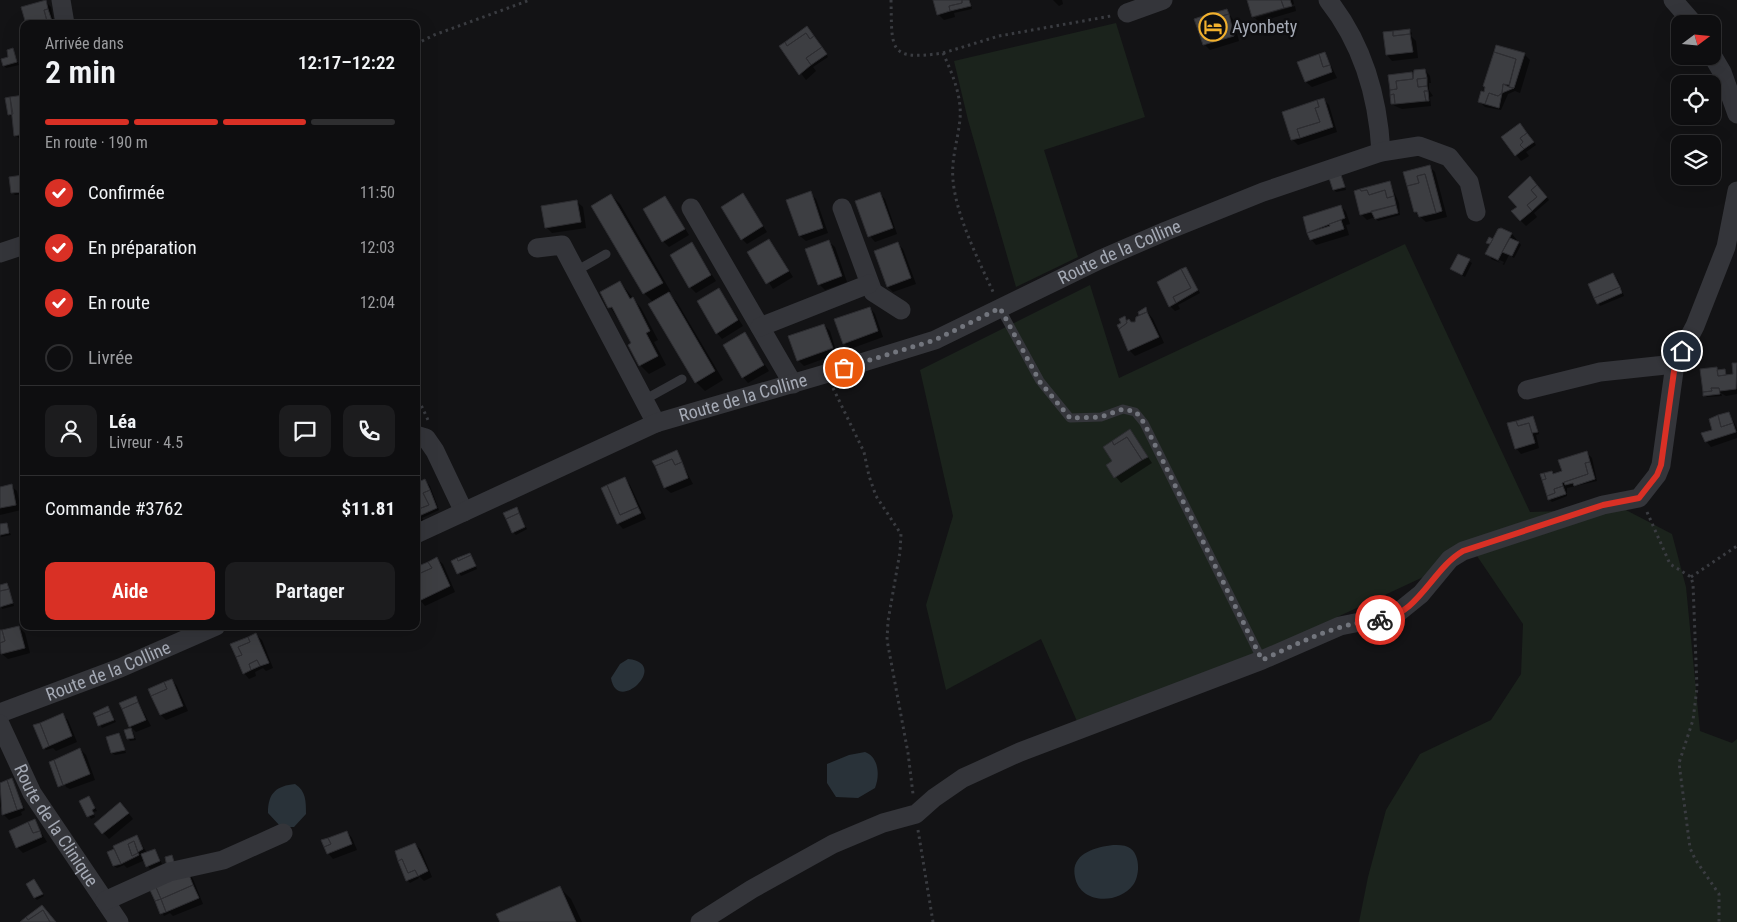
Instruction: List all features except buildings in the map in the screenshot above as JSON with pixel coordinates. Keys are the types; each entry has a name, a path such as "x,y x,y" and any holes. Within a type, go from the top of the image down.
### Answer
{"street":[{"path":"61,0 64,20"},
{"path":"1127,13 1163,0"},
{"path":"1328,0 1361,56 1377,110 1381,152"},
{"path":"1673,0 1686,15"},
{"path":"1718,65 1737,114"},
{"name":"Route de la Colline","path":"420,532 656,423 793,384 935,340 1099,260 1166,231 1263,192 1381,152 1419,146 1449,157 1468,182 1476,212"},
{"path":"700,922 752,889 833,844 883,823 916,814 934,798 964,778 1020,752 1262,660 1340,626 1395,615 1421,594 1450,559 1463,551 1603,505 1639,498 1657,475 1661,465 1675,364 1695,326 1726,247 1737,190"},
{"path":"691,208 793,384"},
{"path":"842,208 873,292 901,310"},
{"path":"537,248 562,245 656,423"},
{"path":"0,253 20,246"},
{"path":"760,327 869,284"},
{"path":"1527,390 1600,372 1675,364"},
{"path":"420,436 426,438 434,451 464,512"},
{"name":"Route de la Colline","path":"0,713 120,668 207,630"},
{"name":"Route de la Clinique","path":"0,724 32,793 119,922"},
{"path":"105,900 169,872 222,860 283,833"}],"lane":[{"path":"576,271 606,254"},
{"path":"1000,308 1040,382 1070,418 1101,417 1123,409 1136,412 1144,423 1262,660"},
{"path":"644,400 682,379"}],"path":[{"path":"420,42 434,35 530,0"},
{"path":"891,0 892,36 896,46 902,54 915,57 943,53 999,36 1127,13"},
{"path":"943,53 954,80 960,118 952,163 954,189 970,238 1000,308"},
{"path":"826,374 864,452 876,496 901,534 902,541 888,621 887,640 908,753 933,922"},
{"path":"1639,498 1670,564 1691,577 1693,584 1697,688 1693,720 1682,749 1679,776 1690,848 1695,859 1719,894 1719,922"},
{"path":"1691,577 1737,546"}],"shaded area":[{"path":"1116,23 1145,117 1044,150 1078,257 1016,287 968,120 954,61"},
{"path":"1405,244 1530,512 1624,509 1672,534 1686,587 1700,731 1732,743 1737,739 1737,922 1359,922 1368,877 1386,810 1420,754 1491,720 1521,674 1523,624 1475,553 1083,735 1041,639 946,690 926,605 953,516 920,370 1090,285 1119,378"},
{"path":"628,659 640,663 644,669 643,677 630,690 622,692 615,688 611,678 620,664"},
{"path":"865,752 870,754 876,762 878,778 875,788 858,798 836,797 827,783 827,764 849,755"},
{"path":"295,784 303,793 306,814 294,827 281,827 268,813 268,806 275,791 283,786"},
{"path":"1113,845 1126,846 1135,854 1138,871 1135,881 1126,892 1118,896 1100,899 1092,897 1078,886 1074,869 1076,863 1085,853"}],"way so far":[{"path":"844,368 935,340 1000,308 1040,382 1070,418 1101,417 1123,409 1136,412 1144,423 1262,660 1340,626 1354,622 1380,620"}],"place":[{"name":"Ayonbety","path":"1213,27"}],"route":[{"path":"1380,620 1406,609 1450,559 1463,551 1603,505 1639,498 1657,475 1661,465 1675,364 1682,351"}]}
